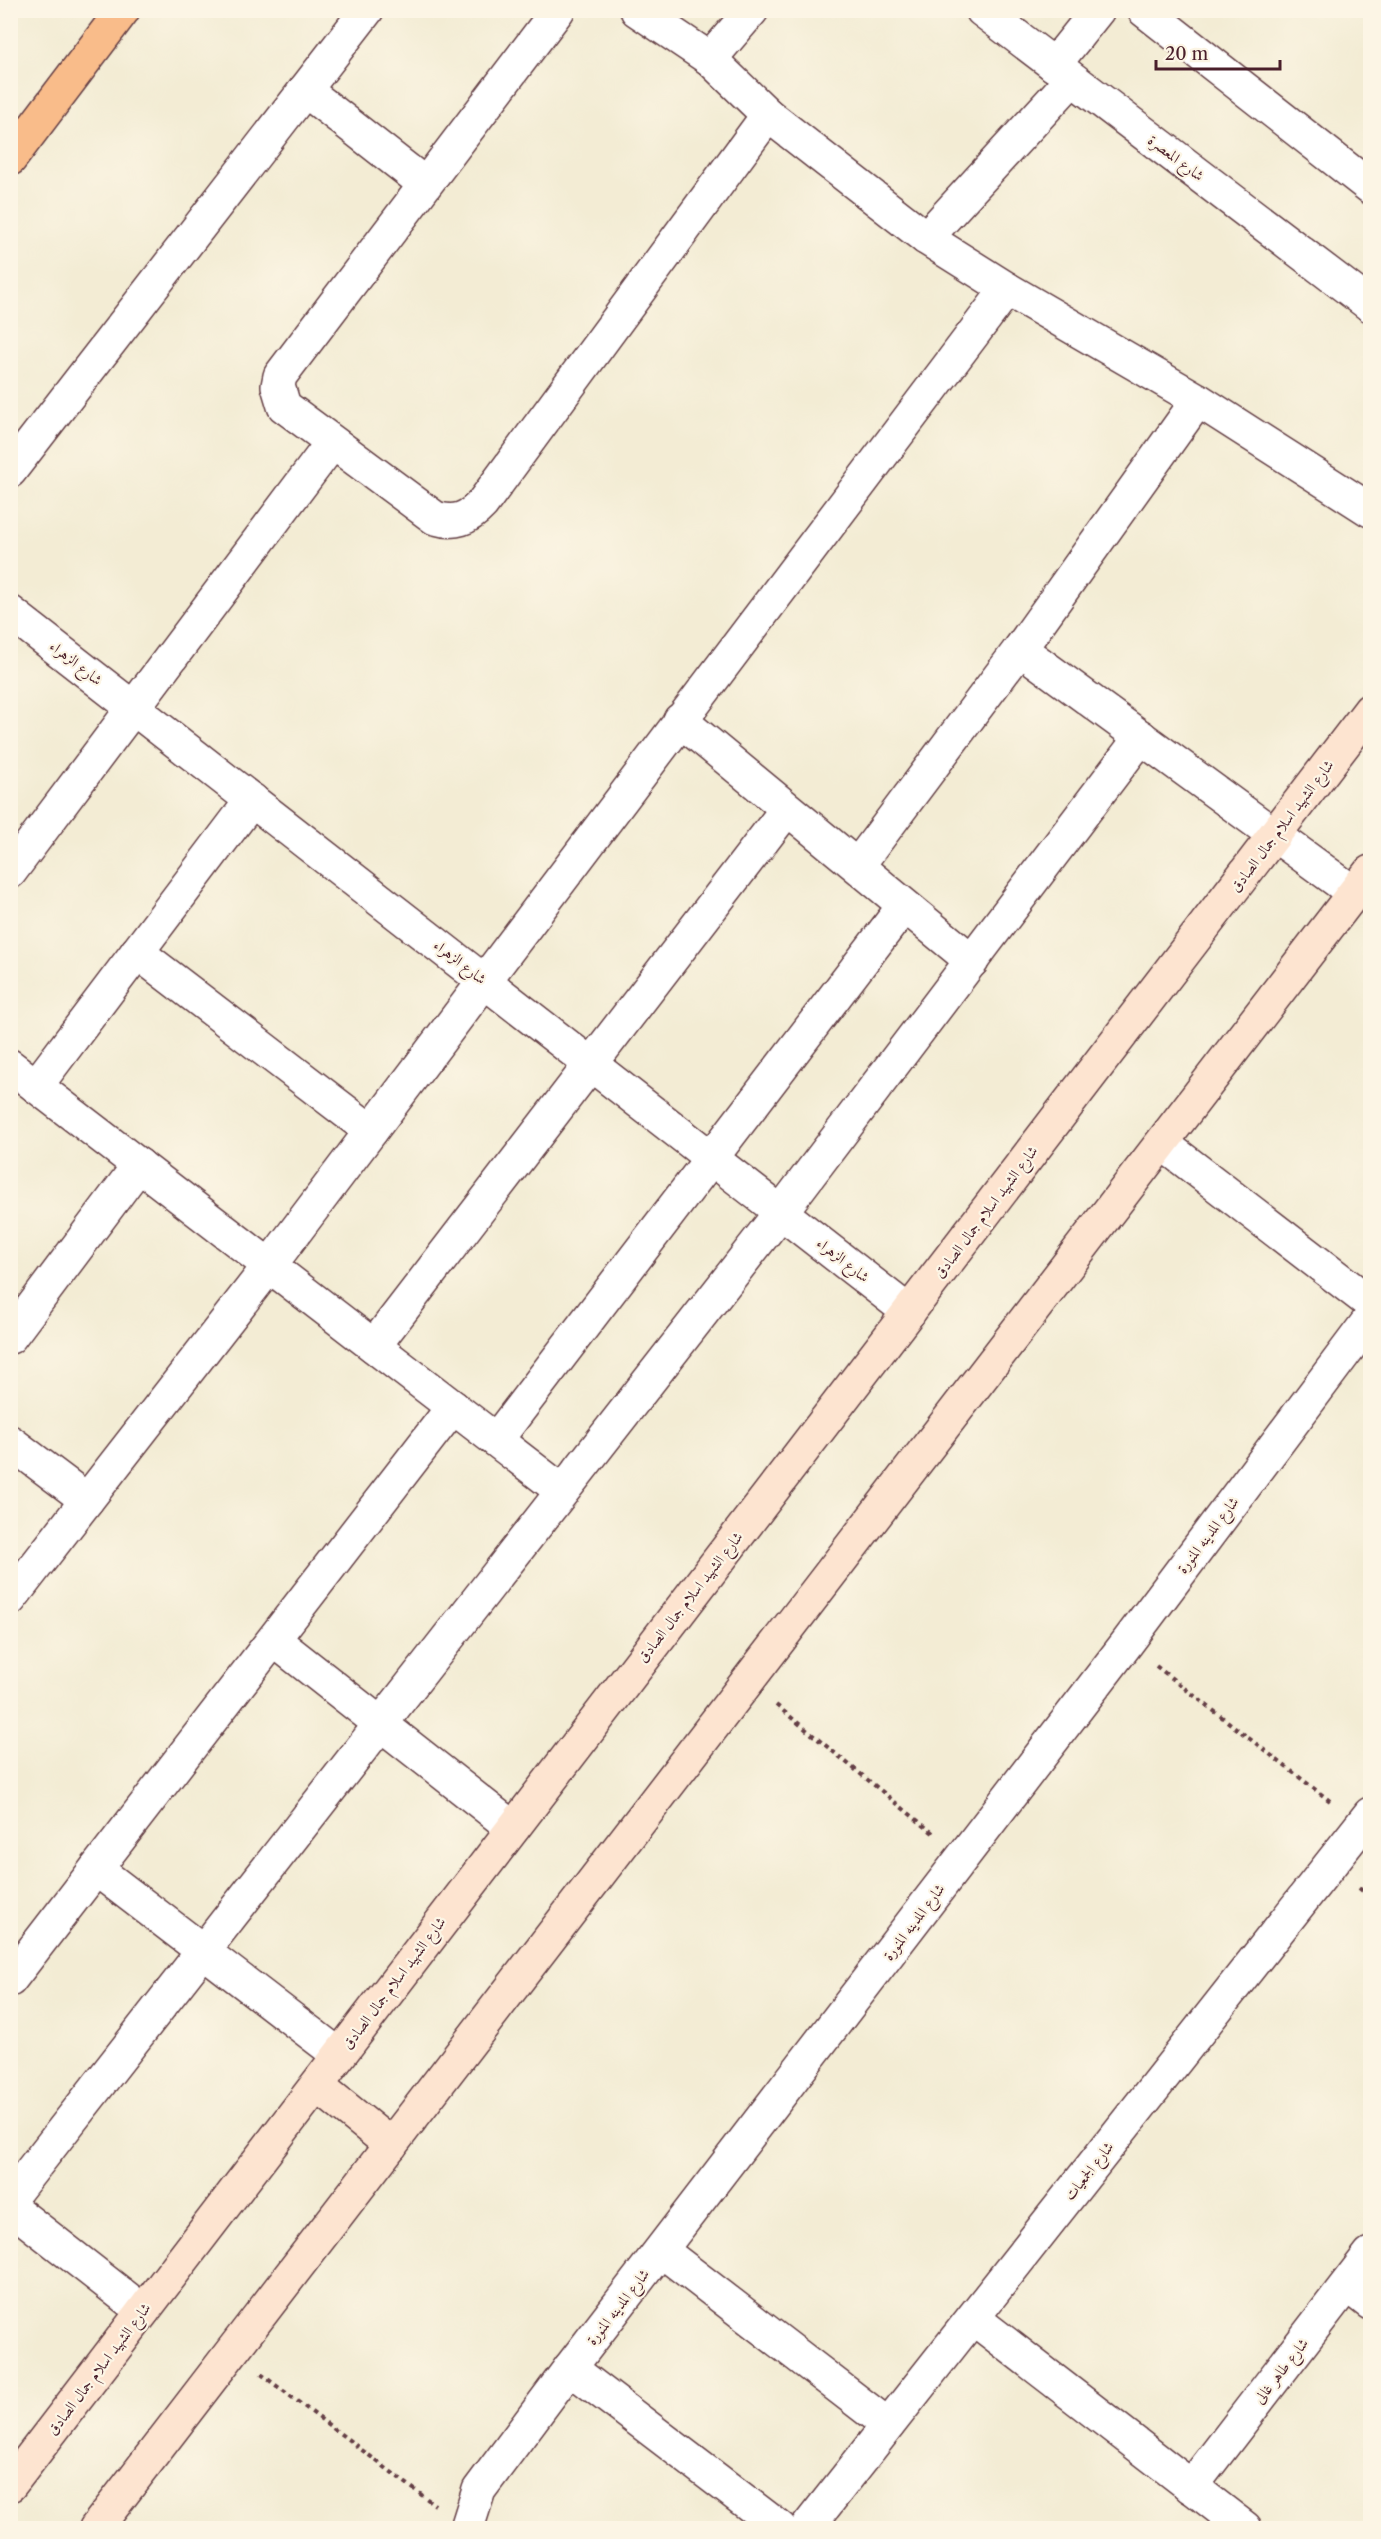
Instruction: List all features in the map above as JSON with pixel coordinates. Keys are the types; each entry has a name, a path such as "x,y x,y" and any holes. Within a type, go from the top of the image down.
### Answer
{"main road":[{"path":"10,159 123,10"}],"street":[{"path":"10,471 367,10"},
{"path":"558,10 280,376 278,386 284,406 435,518 448,522 461,520 473,513 768,115"},
{"path":"637,10 710,59 768,115 926,238 1007,290 1198,400 1371,510"},
{"path":"710,59 752,10"},
{"name":"شارع المعصرة","path":"982,10 1371,306"},
{"path":"926,238 1063,72 1098,10"},
{"path":"1144,10 1371,187"},
{"path":"305,90 425,184"},
{"path":"10,1599 270,1265 1007,290"},
{"path":"858,865 1020,649 1198,400"},
{"path":"10,872 332,443"},
{"name":"شارع الزهراء","path":"10,612 909,1312"},
{"path":"96,2529 1163,1144 1362,882 1275,835 1020,649"},
{"name":"شارع الشهيد اسلام جمال الصادق","path":"14,2472 143,2311 1371,710"},
{"path":"680,720 972,961"},
{"path":"10,2198 781,1212 1141,737"},
{"path":"252,800 137,952 19,1078 139,1165 562,1491"},
{"path":"374,1346 787,809"},
{"path":"495,1440 904,906"},
{"path":"137,952 370,1131"},
{"path":"1163,1144 1371,1303"},
{"path":"10,1337 139,1165"},
{"name":"شارع المدينه المنورة","path":"467,2528 479,2490 570,2368 964,1857 1371,1319"},
{"path":"10,1980 453,1407"},
{"path":"10,1442 87,1500"},
{"path":"274,1640 513,1828"},
{"name":"شارع الجمعيات","path":"807,2529 1366,1820"},
{"path":"96,1869 339,2055"},
{"path":"317,2085 392,2145"},
{"path":"10,2207 143,2311"},
{"path":"662,2251 888,2426"},
{"name":"شارع طاهر غالى","path":"1191,2487 1359,2294 1371,2254"},
{"path":"973,2318 1245,2529"},
{"path":"570,2368 780,2529"}],"path":[{"path":"1127,1643 1366,1820"},
{"path":"747,1682 964,1857"},
{"path":"232,2352 467,2528"}]}
